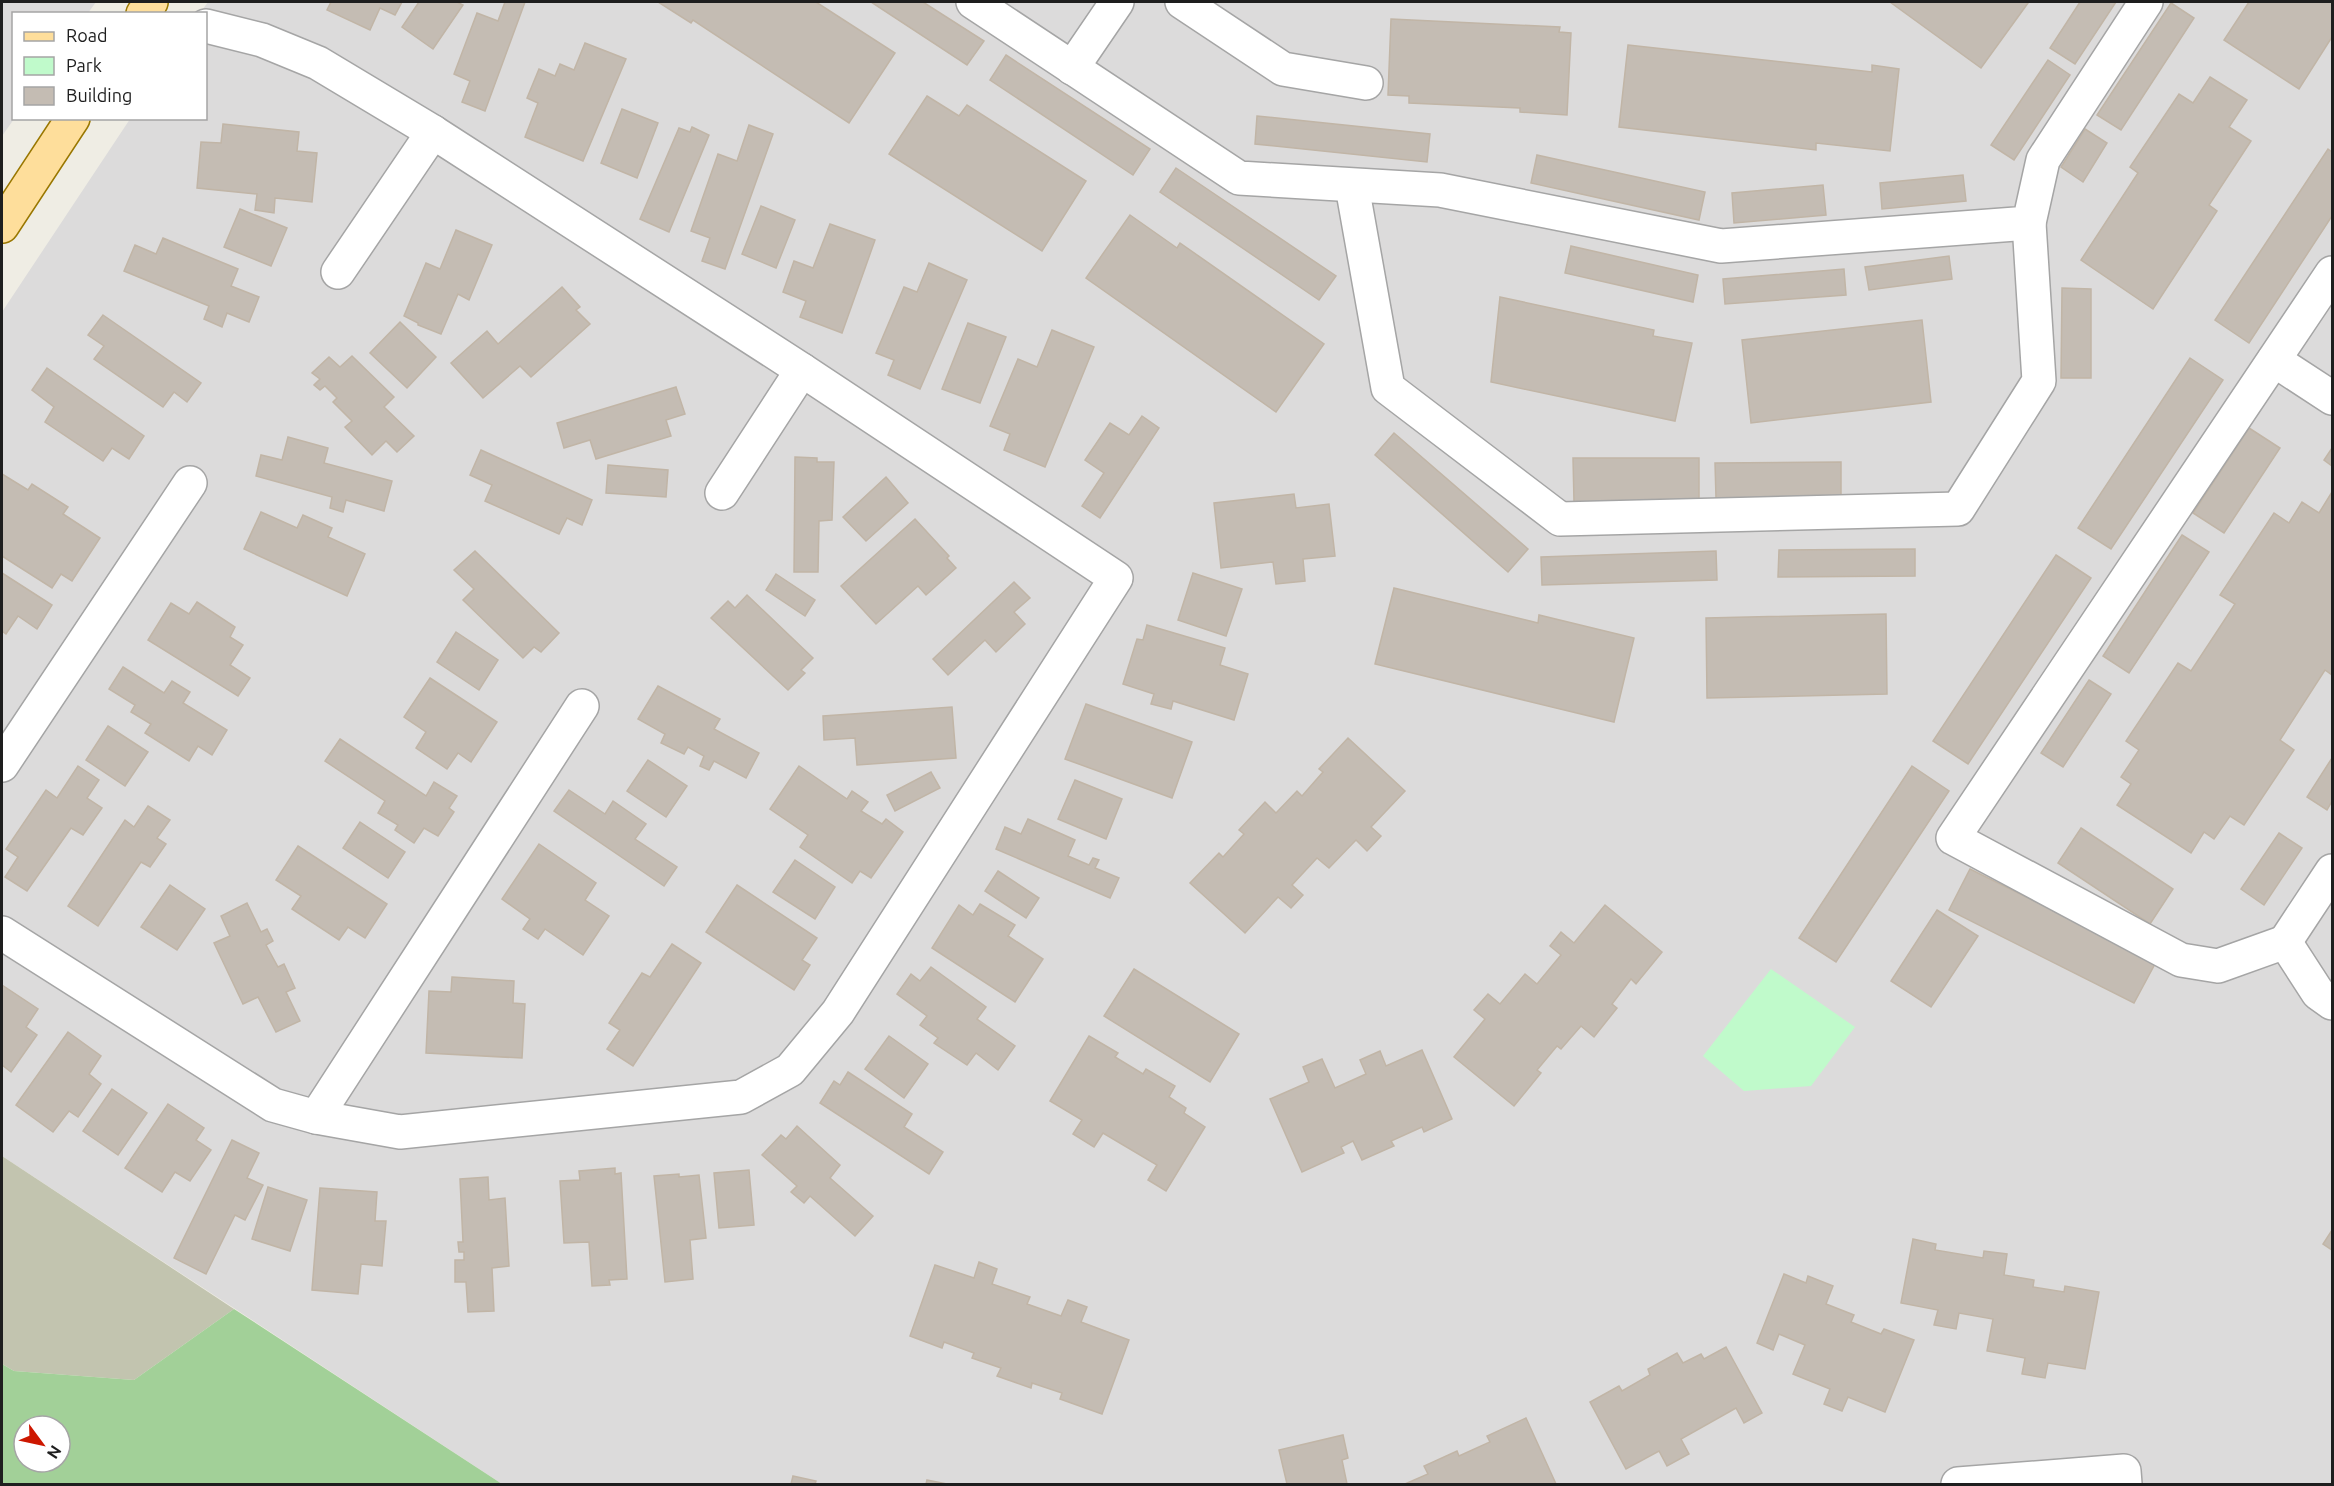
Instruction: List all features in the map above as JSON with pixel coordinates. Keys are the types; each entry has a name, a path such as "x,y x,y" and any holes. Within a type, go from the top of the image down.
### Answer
{"main road":[{"path":"2,226 72,120"}],"lane":[{"path":"973,2 1239,178 1440,190 1721,246 2029,223"},
{"path":"1072,68 1117,2"},
{"path":"1182,2 1283,69 1366,83"},
{"path":"1352,186 1388,388 1560,519 1958,509 2039,381 2029,223 2043,160 2146,2"},
{"path":"2,933 273,1105 316,1117 400,1132 741,1097 790,1070 838,1012 1116,578 802,370 432,132 318,63 262,40 207,26"},
{"path":"338,272 432,132"},
{"path":"2332,273 1953,838 2181,960 2218,966 2285,942 2332,871"},
{"path":"2274,360 2332,398"},
{"path":"722,494 802,370"},
{"path":"2,765 190,483"},
{"path":"316,1117 582,706"},
{"path":"2285,942 2318,993 2332,1003"},
{"path":"1958,1485 2124,1471 2125,1485"}],"shaded area":[{"path":"2,2 96,2 89,12 12,12 13,120 2,136"},
{"path":"208,2 2332,2 2332,1484 502,1484 2,1156 2,312 129,120 207,120 207,12 201,12"},
{"path":"2,1156 234,1309 134,1380 14,1371 2,1364"}],"green space":[{"path":"1771,969 1855,1027 1811,1086 1744,1091 1703,1056"},
{"path":"234,1309 502,1484 2,1484 2,1364 14,1371 134,1380"}],"building":[{"path":"331,2 402,2 395,15 380,8 370,30 327,10"},
{"path":"419,2 457,2 463,5 433,49 402,27"},
{"path":"505,2 525,2 485,111 462,102 470,81 454,74 477,13 498,21"},
{"path":"658,2 816,2 895,53 849,123 693,20 691,23"},
{"path":"871,2 923,2 984,41 967,65"},
{"path":"1890,2 2027,2 2028,3 1981,68"},
{"path":"2080,2 2116,2 2075,64 2050,48"},
{"path":"2249,2 2332,2 2332,37 2299,89 2224,40"},
{"path":"2171,3 2194,18 2121,130 2097,115"},
{"path":"1391,19 1560,27 1559,32 1571,33 1567,115 1520,112 1520,108 1409,103 1409,96 1388,95"},
{"path":"585,43 626,59 583,161 525,137 538,103 527,98 539,69 555,76 560,64 574,70"},
{"path":"1628,45 1872,72 1872,65 1899,69 1890,151 1816,143 1816,150 1619,127"},
{"path":"1006,55 1150,149 1133,175 990,80"},
{"path":"2048,60 2070,75 2014,160 1991,145"},
{"path":"2210,77 2247,100 2229,127 2251,141 2209,205 2217,211 2153,309 2081,260 2138,173 2130,167 2179,94 2193,103"},
{"path":"927,96 959,116 967,105 1086,181 1042,251 889,154"},
{"path":"622,109 658,123 637,178 601,163"},
{"path":"1257,116 1430,134 1427,162 1255,144"},
{"path":"223,124 299,132 297,151 317,153 312,202 275,198 274,213 255,210 257,194 197,188 201,142 221,143"},
{"path":"749,125 773,134 725,269 702,261 710,238 691,231 718,154 737,161"},
{"path":"692,127 709,135 669,232 640,219 679,128 690,132"},
{"path":"2085,129 2107,143 2083,182 2061,167"},
{"path":"2328,149 2332,152 2332,216 2249,343 2215,320"},
{"path":"1537,155 1705,192 1699,220 1531,183"},
{"path":"1176,168 1336,276 1319,300 1160,192"},
{"path":"1963,175 1966,201 1882,209 1880,183"},
{"path":"1823,185 1826,215 1734,223 1732,193"},
{"path":"761,206 795,220 776,268 742,254"},
{"path":"240,209 287,228 271,266 224,247"},
{"path":"1130,215 1177,248 1180,243 1324,344 1276,412 1086,278"},
{"path":"830,224 875,240 842,333 800,317 806,301 783,292 794,261 813,268"},
{"path":"456,230 492,245 469,300 458,294 441,334 418,325 404,316 426,263 440,269"},
{"path":"163,238 238,269 231,286 259,297 249,322 227,313 222,327 204,319 209,306 124,271 135,245 156,254"},
{"path":"1571,246 1698,275 1693,302 1565,273"},
{"path":"1949,256 1952,279 1869,290 1865,267"},
{"path":"929,263 967,280 920,389 888,375 894,360 876,353 904,287 917,292"},
{"path":"1844,269 1846,295 1725,304 1723,279"},
{"path":"562,287 580,307 576,310 590,324 531,377 520,366 483,398 451,363 487,331 498,344"},
{"path":"2062,288 2091,289 2091,378 2061,378"},
{"path":"1500,297 1654,330 1653,336 1692,343 1675,421 1491,382"},
{"path":"103,315 201,383 187,402 174,392 163,407 94,359 104,346 88,335"},
{"path":"1922,320 1931,402 1751,423 1742,340"},
{"path":"400,322 436,357 407,388 370,353"},
{"path":"968,323 1006,337 980,403 942,389"},
{"path":"1052,330 1094,347 1045,467 1004,450 1010,434 990,426 1018,359 1037,367"},
{"path":"352,356 394,397 384,407 414,436 397,452 386,441 372,455 345,427 352,421 333,402 337,398 325,386 320,390 314,385 320,379 312,373 329,357 340,367"},
{"path":"2190,358 2223,380 2111,549 2078,528"},
{"path":"47,368 144,436 129,459 112,448 103,461 45,422 54,407 32,390"},
{"path":"676,387 685,414 666,420 671,436 596,459 590,440 564,448 557,423"},
{"path":"1142,416 1159,428 1100,518 1082,506 1104,473 1085,460 1110,423 1129,435"},
{"path":"2249,428 2280,448 2224,533 2193,513"},
{"path":"1394,433 1528,549 1508,572 1375,455"},
{"path":"288,437 328,448 324,463 392,481 384,511 346,500 343,512 330,508 332,497 256,476 261,455 282,460"},
{"path":"2332,448 2332,466 2324,460"},
{"path":"481,450 592,500 582,525 567,518 559,534 485,501 492,485 470,475"},
{"path":"795,457 817,458 817,462 834,462 832,520 819,521 818,572 794,572"},
{"path":"1573,458 1699,458 1699,502 1574,502"},
{"path":"1841,462 1841,498 1716,498 1715,463"},
{"path":"608,465 668,470 666,497 606,493"},
{"path":"2,474 28,490 32,484 68,507 63,514 100,538 72,581 61,574 52,588 2,556"},
{"path":"886,477 908,503 866,541 843,517"},
{"path":"2332,492 2332,675 2325,670 2280,740 2294,750 2244,825 2230,816 2214,839 2204,832 2191,853 2117,805 2131,784 2121,777 2139,750 2126,741 2178,663 2191,671 2235,604 2220,595 2274,513 2289,523 2302,502 2319,513"},
{"path":"1294,494 1296,508 1329,504 1335,556 1303,559 1305,581 1276,584 1273,562 1221,568 1214,503"},
{"path":"261,512 297,528 303,515 332,528 328,537 365,554 347,596 244,549"},
{"path":"915,519 949,556 947,558 956,568 926,595 918,586 876,624 841,586"},
{"path":"2182,535 2209,552 2129,673 2103,656"},
{"path":"1915,549 1915,576 1778,577 1779,550"},
{"path":"475,551 559,633 541,652 534,647 523,658 463,600 474,589 454,570"},
{"path":"1716,551 1717,580 1542,585 1541,557"},
{"path":"2056,555 2091,578 1968,764 1933,741"},
{"path":"2,573 52,605 37,629 18,616 6,634 2,631"},
{"path":"1193,573 1242,589 1226,636 1178,620"},
{"path":"776,574 815,600 805,616 766,590"},
{"path":"1014,582 1030,598 1014,612 1025,624 996,652 985,640 948,675 933,659"},
{"path":"1394,588 1538,623 1539,615 1634,638 1614,722 1375,664"},
{"path":"747,595 813,658 801,670 805,673 788,690 711,618 728,601 735,608"},
{"path":"197,602 235,627 230,637 243,645 230,665 250,678 238,696 148,640 171,603 189,614"},
{"path":"1886,614 1887,694 1707,698 1706,618"},
{"path":"1147,625 1225,648 1220,665 1248,674 1234,720 1173,701 1171,709 1151,704 1154,694 1123,684 1137,639 1143,640"},
{"path":"456,632 498,660 479,690 437,662"},
{"path":"123,667 164,693 172,681 190,692 183,703 227,730 212,755 198,746 189,761 145,733 151,724 131,712 135,705 109,689"},
{"path":"430,678 497,722 471,762 458,753 447,769 416,748 426,732 404,717"},
{"path":"2089,680 2111,694 2063,767 2041,753"},
{"path":"658,686 720,719 714,729 759,753 746,778 714,761 709,770 700,766 704,756 688,747 684,754 661,743 665,734 638,719"},
{"path":"1086,704 1192,742 1172,798 1065,759"},
{"path":"952,707 956,758 857,765 855,738 824,740 823,716"},
{"path":"108,726 148,752 125,786 86,760"},
{"path":"1348,738 1405,791 1371,827 1381,836 1367,851 1356,840 1329,868 1317,858 1292,885 1303,895 1291,908 1278,897 1245,933 1190,883 1219,853 1223,857 1244,834 1239,830 1265,802 1276,813 1297,791 1302,796 1323,772 1319,769"},
{"path":"340,739 426,796 434,782 457,796 449,808 454,812 438,836 424,828 414,843 395,830 398,825 378,813 385,801 325,761"},
{"path":"2332,758 2332,801 2327,810 2307,797"},
{"path":"648,760 687,786 666,817 627,791"},
{"path":"78,766 99,780 87,798 102,808 83,835 71,828 27,891 5,877 18,857 6,849 46,790 57,798"},
{"path":"799,766 847,799 852,791 868,802 861,811 882,824 886,819 903,832 871,878 860,871 852,883 800,847 808,835 770,809"},
{"path":"1912,766 1949,791 1836,962 1799,938"},
{"path":"931,772 940,788 895,811 887,795"},
{"path":"1075,780 1122,799 1106,839 1058,819"},
{"path":"569,790 605,814 613,801 646,824 635,839 677,867 664,886 554,811"},
{"path":"148,806 170,820 157,838 166,844 150,867 141,862 98,926 68,906 125,820 134,827"},
{"path":"1028,819 1075,840 1068,856 1089,865 1093,858 1099,860 1095,868 1119,878 1110,898 996,849 1005,827 1021,834"},
{"path":"360,822 405,852 388,878 343,848"},
{"path":"2081,828 2173,889 2150,924 2058,863"},
{"path":"2279,833 2302,848 2264,905 2241,889"},
{"path":"539,844 596,883 585,900 609,916 583,955 545,929 538,939 523,929 530,919 502,899"},
{"path":"298,846 387,904 365,938 348,927 339,940 292,909 301,896 276,880"},
{"path":"795,860 835,887 815,919 773,892"},
{"path":"1970,869 2156,962 2134,1003 1949,910"},
{"path":"998,871 1039,898 1026,918 985,891"},
{"path":"170,885 205,909 177,950 141,927"},
{"path":"737,885 817,938 802,960 810,965 794,990 706,932"},
{"path":"247,903 261,932 267,929 273,941 266,945 278,967 284,964 295,988 286,992 300,1021 276,1032 258,997 243,1004 214,943 230,936 221,916"},
{"path":"980,904 1015,925 1008,936 1043,959 1015,1002 932,948 959,905 973,915"},
{"path":"1605,905 1662,952 1636,984 1631,979 1612,1004 1617,1008 1594,1037 1581,1026 1561,1049 1557,1046 1537,1070 1541,1073 1514,1106 1454,1057 1485,1019 1474,1010 1488,994 1500,1004 1525,974 1537,984 1561,955 1550,946 1561,932 1574,943"},
{"path":"1937,910 1978,936 1931,1007 1891,981"},
{"path":"672,944 701,963 633,1066 607,1049 620,1030 609,1023 642,973 650,977"},
{"path":"931,967 986,1007 977,1019 1015,1046 998,1070 976,1053 967,1065 934,1043 938,1038 920,1025 927,1016 897,994 911,974 920,981"},
{"path":"1134,969 1239,1034 1210,1082 1104,1016"},
{"path":"452,977 514,981 513,1003 525,1004 522,1058 426,1053 429,991 451,992"},
{"path":"2,985 38,1009 26,1027 37,1035 11,1072 2,1065"},
{"path":"68,1032 101,1056 89,1074 101,1084 78,1117 69,1111 53,1132 16,1105"},
{"path":"889,1036 928,1064 904,1098 865,1069"},
{"path":"1089,1036 1118,1053 1115,1057 1143,1074 1146,1069 1175,1086 1169,1097 1186,1108 1184,1113 1205,1127 1166,1191 1148,1180 1157,1165 1103,1133 1094,1147 1073,1134 1082,1120 1050,1101"},
{"path":"1422,1050 1452,1119 1424,1132 1422,1127 1391,1141 1394,1146 1362,1160 1353,1141 1341,1147 1344,1153 1302,1172 1270,1099 1309,1082 1303,1067 1322,1059 1335,1088 1366,1074 1360,1060 1380,1051 1386,1066"},
{"path":"848,1072 912,1114 904,1127 943,1152 929,1174 820,1103 834,1081 840,1085"},
{"path":"112,1089 147,1113 118,1155 83,1131"},
{"path":"168,1104 204,1128 196,1140 211,1150 190,1181 175,1172 162,1192 125,1168"},
{"path":"797,1126 840,1165 830,1178 873,1216 855,1236 810,1196 804,1203 791,1192 797,1186 762,1155 781,1135 786,1139"},
{"path":"232,1140 259,1153 247,1178 263,1185 245,1220 235,1215 206,1274 174,1258"},
{"path":"615,1168 615,1174 621,1173 627,1279 609,1280 610,1285 592,1286 589,1242 564,1243 560,1181 580,1180 579,1171"},
{"path":"749,1170 754,1225 719,1228 714,1173"},
{"path":"679,1174 679,1177 699,1175 706,1238 690,1240 693,1279 665,1282 654,1176"},
{"path":"488,1177 489,1200 505,1198 509,1266 492,1268 494,1311 468,1312 466,1282 455,1282 455,1260 464,1260 464,1252 459,1252 458,1242 463,1242 460,1179"},
{"path":"268,1187 307,1200 290,1251 252,1239"},
{"path":"320,1188 377,1192 375,1221 386,1221 382,1266 361,1264 358,1294 312,1290"},
{"path":"2332,1230 2332,1250 2323,1244"},
{"path":"1913,1239 1936,1244 1935,1250 1983,1258 1984,1251 2007,1254 2004,1275 2034,1280 2033,1287 2064,1292 2065,1286 2099,1292 2085,1369 2048,1363 2045,1378 2022,1374 2025,1358 1987,1351 1993,1319 1959,1313 1956,1329 1934,1325 1938,1310 1901,1303"},
{"path":"979,1262 997,1269 992,1284 1030,1297 1027,1304 1061,1316 1068,1300 1087,1307 1081,1322 1129,1340 1102,1414 1060,1399 1062,1393 1032,1383 1031,1388 997,1376 1001,1368 972,1358 974,1353 944,1342 942,1348 910,1336 935,1265 974,1278"},
{"path":"1784,1274 1806,1283 1808,1276 1833,1286 1826,1304 1854,1315 1851,1322 1881,1334 1884,1329 1914,1340 1885,1412 1848,1397 1842,1411 1824,1404 1830,1389 1793,1374 1805,1345 1779,1334 1773,1350 1757,1343"},
{"path":"1726,1347 1762,1413 1744,1423 1736,1408 1681,1439 1689,1454 1667,1466 1659,1451 1626,1469 1590,1402 1619,1386 1622,1391 1650,1375 1648,1369 1677,1353 1683,1363 1701,1354 1704,1359"},
{"path":"1526,1418 1556,1484 1405,1484 1428,1474 1424,1466 1457,1451 1459,1456 1490,1442 1487,1436"},
{"path":"1343,1435 1348,1458 1342,1460 1347,1484 1287,1484 1279,1450"},
{"path":"793,1476 816,1481 815,1484 791,1484"},
{"path":"927,1480 947,1484 926,1484"}]}
